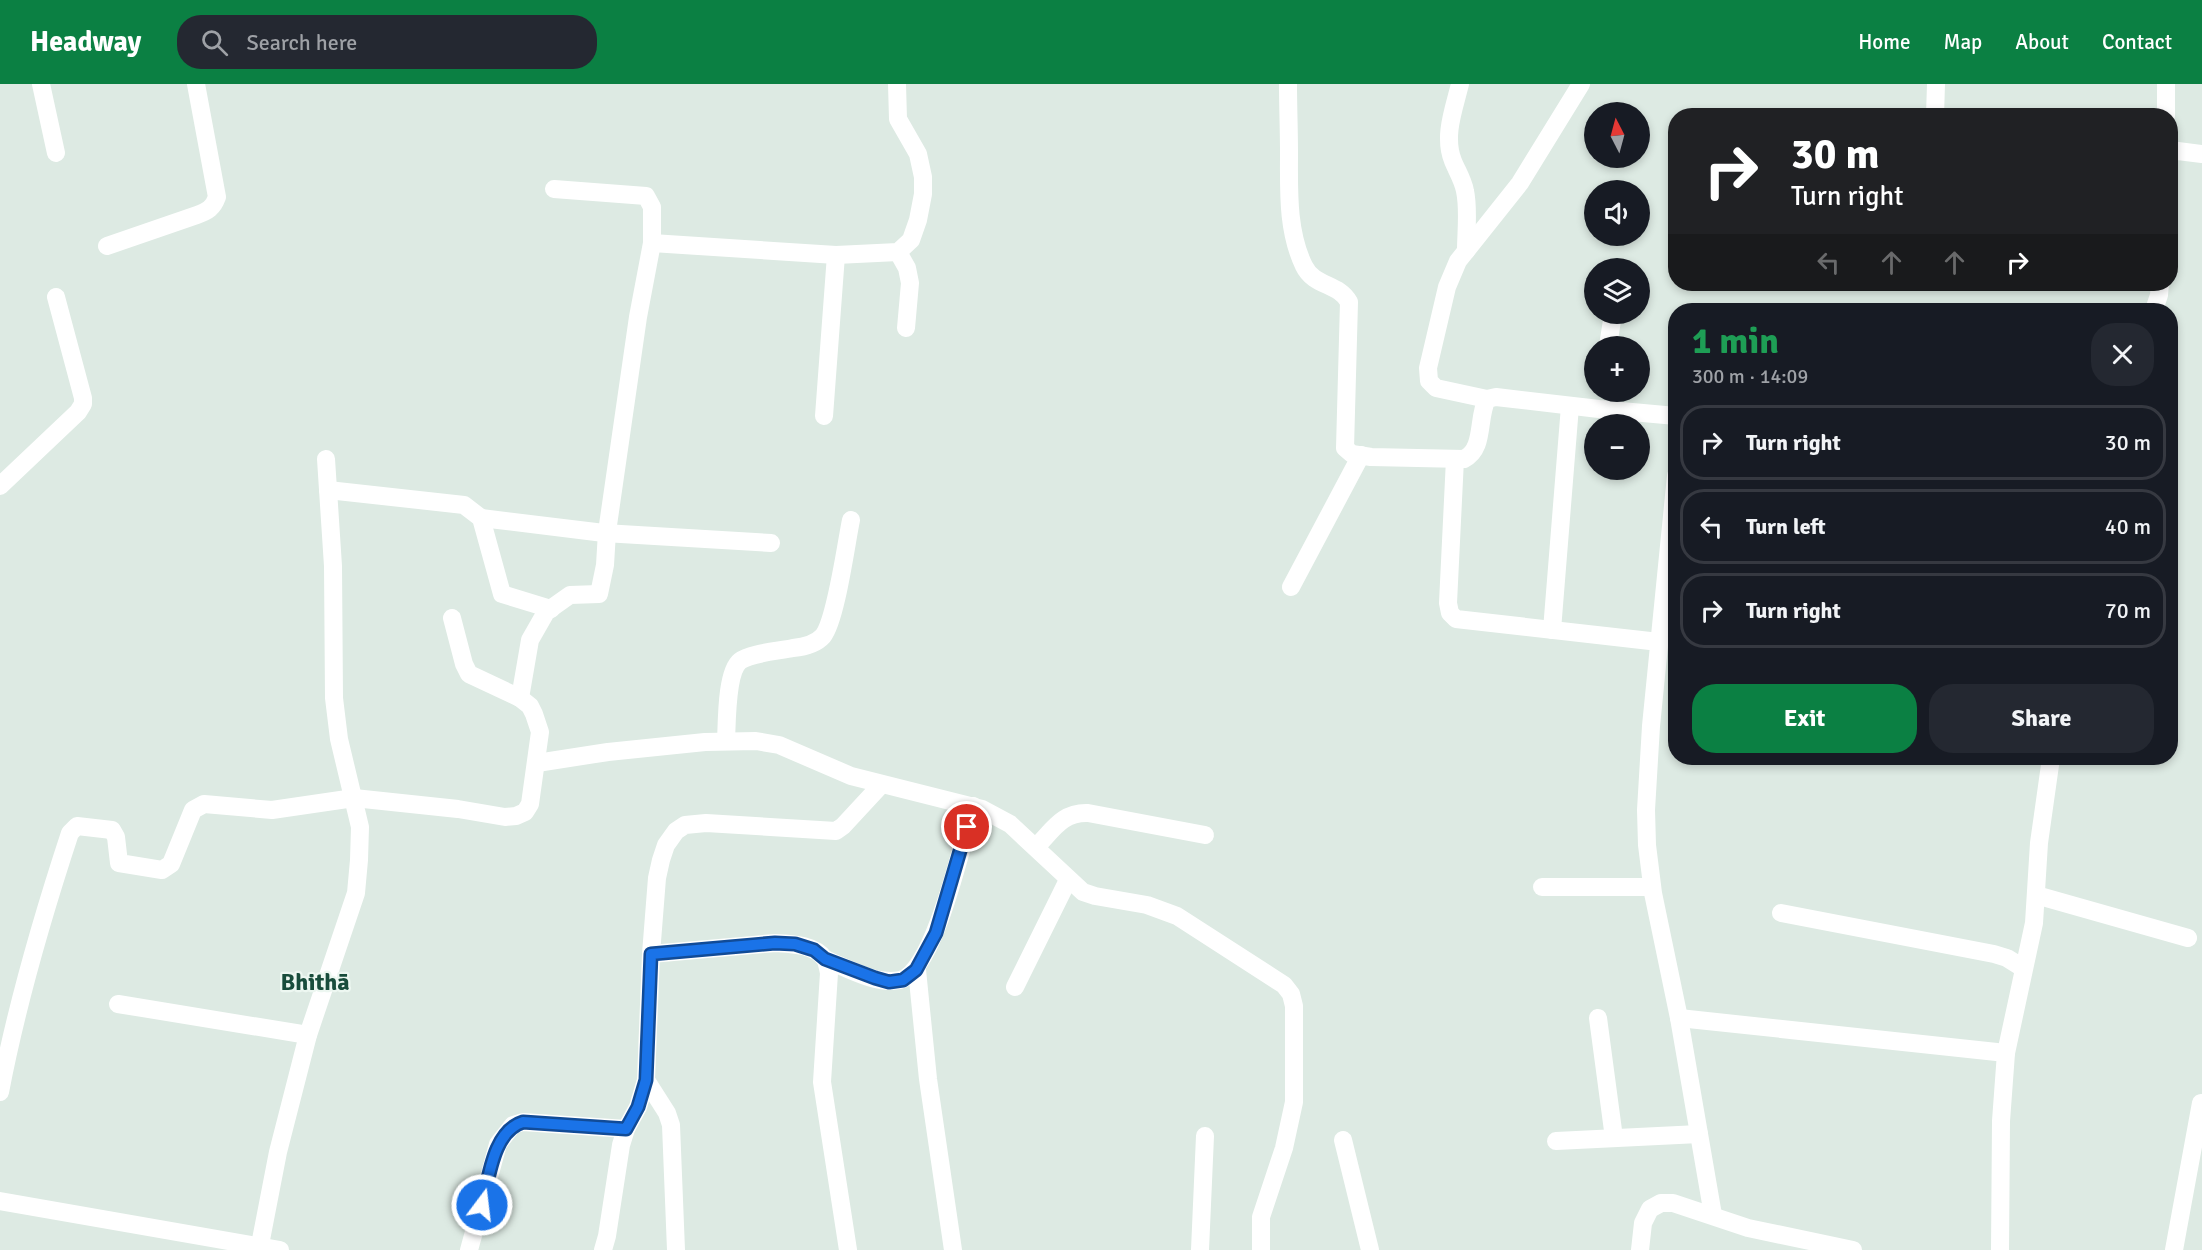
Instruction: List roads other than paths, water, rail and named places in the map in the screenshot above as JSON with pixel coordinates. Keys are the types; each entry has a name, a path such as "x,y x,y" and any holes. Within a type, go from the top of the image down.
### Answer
{"street":[{"path":"41,84 56,153"},
{"path":"107,246 197,215 211,209 214,204 217,197 196,84"},
{"path":"652,243 836,255 898,252 911,240 918,220 923,186 918,154 897,119 897,84"},
{"path":"1288,84 1289,207 1293,228 1305,269 1315,279 1344,293 1349,302 1345,448 1352,453 1371,457 1464,459 1472,455 1477,447 1481,411 1487,399"},
{"path":"1460,84 1449,126 1449,142 1452,159 1466,193 1466,251"},
{"path":"1581,84 1520,183 1458,261 1447,286 1427,378 1436,388 1487,399 1507,397 1570,406 1590,402"},
{"path":"1935,108 1936,84"},
{"path":"2166,84 2166,108"},
{"path":"2178,151 2202,154"},
{"path":"520,698 530,640 546,612 570,595 599,594 605,565 607,532 638,317 652,243 652,207 646,196 554,189"},
{"path":"898,252 908,268 910,283 906,328"},
{"path":"824,416 836,255"},
{"path":"0,486 78,412 82,404 81,388 56,297"},
{"path":"1610,402 1668,414"},
{"path":"1552,630 1570,406"},
{"path":"1291,587 1361,455"},
{"path":"259,1249 278,1152 308,1035 356,893 359,860 360,827 339,739 334,698 333,566 326,459"},
{"path":"1455,459 1448,603 1450,613 1456,619 1659,642"},
{"path":"328,490 464,505 481,518 607,532 771,543"},
{"path":"481,518 502,594 551,609"},
{"path":"726,741 730,684 734,669 740,661 755,655 811,644 822,636 836,595 851,520"},
{"path":"1668,554 1646,810 1647,845 1652,887 1679,1018 1713,1215"},
{"path":"0,1092 21,992 73,828 82,826 112,830 116,837 119,863 162,870 171,864 193,810 197,806 213,804 272,810 354,798 458,809 505,817 525,812 530,804 540,732 530,706 520,698 469,674 464,664 452,618"},
{"path":"537,763 618,750 726,741 756,741 779,745 851,776 973,806 1010,824 1068,880 1083,891 1095,896 1146,905 1177,916 1284,985 1291,994 1294,1006 1294,1102 1284,1148 1261,1216 1261,1250"},
{"path":"2000,1250 2001,1121 2006,1053 2034,923 2039,843 2050,765"},
{"path":"603,1250 626,1129 638,1107 646,1080 651,954 657,878 666,845 676,831 685,825 706,823 836,831 881,785"},
{"path":"651,954 775,943 795,944 814,950 825,959 862,975 889,982 903,980 916,970 936,933 973,806"},
{"path":"1036,847 1067,816 1076,813 1088,813 1205,835"},
{"path":"1015,987 1068,880"},
{"path":"1542,887 1652,887"},
{"path":"2036,895 2188,938"},
{"path":"1781,913 1994,954 2007,958 2023,968"},
{"path":"825,959 830,973 822,1082 848,1250"},
{"path":"916,970 928,1079 953,1250"},
{"path":"118,1004 308,1035"},
{"path":"1598,1018 1614,1138"},
{"path":"1679,1018 2006,1053"},
{"path":"646,1080 667,1113 670,1125 676,1250"},
{"path":"2174,1250 2200,1103"},
{"path":"470,1250 498,1144 513,1125 523,1122 626,1129"},
{"path":"1556,1141 1699,1134"},
{"path":"1200,1250 1205,1136"},
{"path":"1343,1140 1370,1250"},
{"path":"0,1201 259,1249 280,1250"},
{"path":"1640,1250 1643,1224 1650,1209 1662,1203 1673,1203 1748,1228 1853,1250"},
{"path":"1766,1231 1768,1250"}],"district":[{"name":"Bhithā","path":"315,982"}]}
